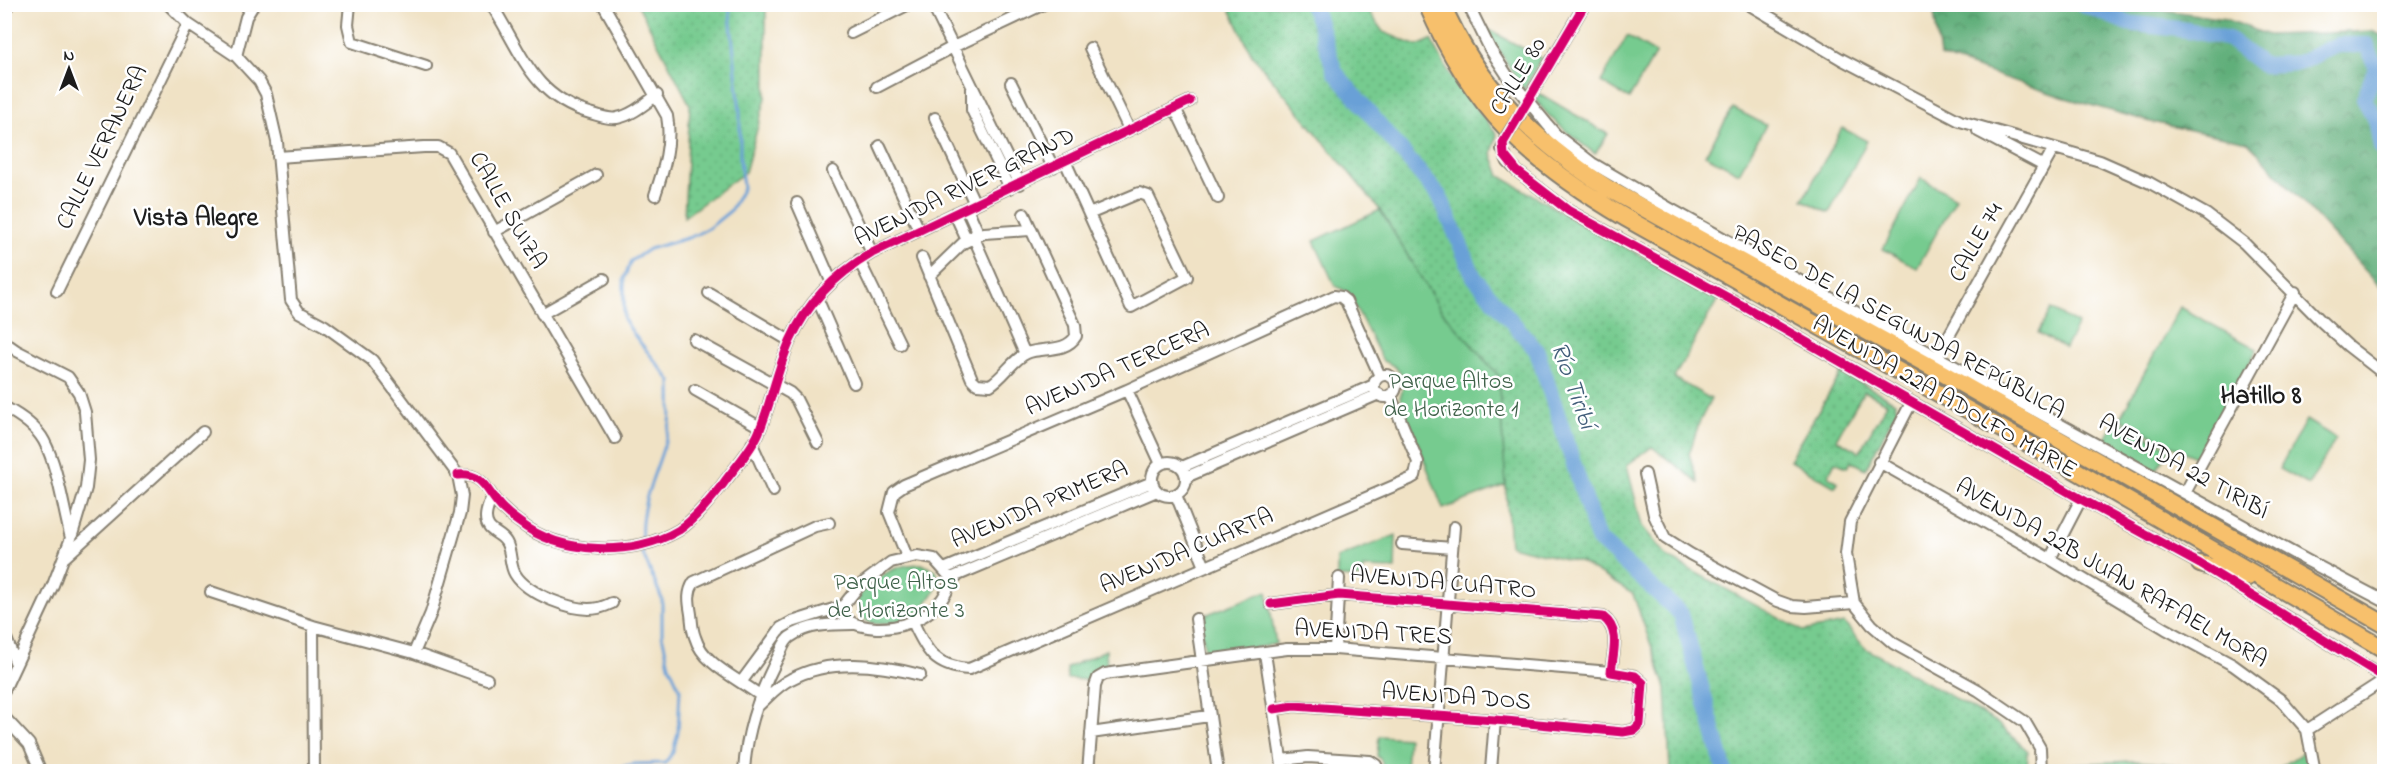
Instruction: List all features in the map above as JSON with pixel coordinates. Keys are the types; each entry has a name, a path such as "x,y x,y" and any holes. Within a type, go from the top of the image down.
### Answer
{"highway":[{"name":"PASEO DE LA SEGUNDA REPÚBLICA","path":"1427,4 1447,48 1494,116 1527,150 1569,182 1626,218 2385,649"},
{"name":"PASEO DE LA SEGUNDA REPÚBLICA","path":"1442,4 1458,38 1504,104 1537,137 1578,170 1618,195 1944,374 2385,624"},
{"path":"1938,357 1936,363 1944,374"},
{"path":"2200,564 2273,584"}],"street":[{"path":"4,12 9,4"},
{"path":"168,4 188,24 236,56 259,81 266,94 278,156 291,300 299,312 325,326 372,360 458,475 462,495 460,513 431,613 414,653"},
{"path":"236,56 246,17 254,4"},
{"path":"350,4 348,25 352,42 426,66"},
{"path":"491,4 537,81 552,95 586,112 612,119 632,112 657,95"},
{"path":"603,4 667,116 670,132 664,170 655,195"},
{"path":"851,33 909,4"},
{"path":"932,4 972,85 1015,186"},
{"path":"877,87 953,47 1044,4"},
{"name":"AVENIDA 22 TIRIBÍ","path":"1468,4 1509,78 1556,135 1592,163 1938,357 2385,601"},
{"name":"CALLE 80","path":"1505,139 1585,4"},
{"path":"1748,4 1841,59 2044,166"},
{"name":"CALLE VERANERA","path":"57,291 188,24"},
{"path":"1090,48 1129,129"},
{"path":"1011,82 1053,167"},
{"name":"AVENIDA RIVER GRAND","path":"458,475 469,474 477,477 501,508 520,523 542,536 576,546 614,548 636,545 653,542 680,529 719,488 752,444 760,428 790,341 817,298 831,281 872,253 1190,101"},
{"path":"1175,108 1218,198"},
{"path":"935,118 971,206 977,230 974,238 1025,354"},
{"path":"1960,121 2100,161 2150,183 2206,214 2244,243 2348,346 2385,374"},
{"name":"AVENIDA 22A ADOLFO MARIE","path":"1505,139 1502,149 1508,162 1569,211 2200,564 2385,679"},
{"path":"880,146 919,230"},
{"name":"CALLE SUIZA","path":"278,156 438,147 449,153 615,438"},
{"name":"CALLE 74","path":"1938,357 2054,148"},
{"path":"1065,161 1131,307 1187,277 1148,196 1139,193 1089,214"},
{"path":"833,171 872,253"},
{"path":"494,232 596,175"},
{"path":"797,203 831,281"},
{"path":"955,214 963,234 974,238"},
{"path":"922,258 972,379 984,386 995,382 1025,354 1064,346 1076,336 1075,325 1024,214"},
{"path":"929,276 963,243 984,233 1030,230"},
{"path":"859,260 900,344"},
{"path":"542,314 604,279"},
{"path":"2185,493 2295,292"},
{"path":"709,293 790,341"},
{"name":"AVENIDA TERCERA","path":"907,557 889,512 894,492 904,484 1127,390 1334,296 1346,301 1381,387"},
{"path":"817,298 854,383"},
{"path":"694,340 790,393 796,399 818,442"},
{"path":"4,342 17,351 68,376 79,393 85,412 89,460 86,488 71,538 4,690"},
{"path":"1184,472 1381,387"},
{"name":"AVENIDA CUARTA","path":"913,622 925,648 938,660 954,668 969,669 1415,476 1418,462 1381,387"},
{"path":"695,390 760,428"},
{"path":"1127,390 1161,464"},
{"path":"1911,403 1850,522 1846,554 1854,603 1872,625 1893,643 2015,713 2035,736 2040,748 2041,768"},
{"path":"4,407 29,423 44,440 52,461 71,538"},
{"path":"62,560 203,432"},
{"path":"752,444 773,491"},
{"name":"AVENIDA 22B JUAN RAFAEL MORA","path":"1879,462 2166,629 2233,665 2281,700 2307,730 2315,771"},
{"path":"1175,463 1184,472 1182,490 1176,495 1162,495 1154,486 1152,475 1161,464 1175,463"},
{"path":"1646,474 1654,515 1665,538 1690,554 1775,600 1792,606 1854,603"},
{"name":"AVENIDA PRIMERA","path":"948,573 1154,486"},
{"path":"1176,495 1205,567"},
{"path":"492,496 486,518 489,528 505,540 510,550 511,565 526,586 562,604 583,609 598,609 612,603"},
{"path":"2049,559 2081,499"},
{"path":"760,696 701,652 694,638 690,589 694,582 815,526 829,523"},
{"path":"1434,771 1454,527"},
{"path":"1402,544 1452,548"},
{"name":"AVENIDA PRIMERA","path":"744,771 754,710 770,671 787,639 801,630 818,626 853,624 867,628 880,628 913,622 940,602 950,585 948,573 934,559 926,556 907,557"},
{"path":"742,681 781,628 792,622 843,606 870,576 891,562 907,557"},
{"path":"1335,649 1339,578"},
{"path":"211,592 313,627 414,653 487,679"},
{"name":"AVENIDA CUATRO","path":"1271,604 1339,595 1603,617 1611,623 1615,634 1611,672"},
{"path":"843,606 843,613 853,624"},
{"path":"1196,619 1215,771"},
{"path":"313,627 315,771"},
{"path":"4,633 16,664"},
{"name":"AVENIDA TRES","path":"1091,733 1093,702 1098,678 1105,674 1287,649 1335,649 1611,672 1635,676 1643,683 1640,724 1634,730"},
{"path":"1265,652 1283,766 1308,757 1370,761 1378,768"},
{"path":"713,663 730,669 745,668 756,663"},
{"path":"756,663 770,671"},
{"path":"754,710 779,686 790,679 831,666 849,664 884,667 920,675"},
{"path":"2307,730 2385,679"},
{"name":"AVENIDA DOS","path":"1274,709 1294,706 1438,715 1623,732 1634,730"},
{"path":"1088,771 1091,733 1209,716"},
{"path":"5,718 28,744 41,771"},
{"path":"1491,770 1495,720"}],"green space":[{"path":"638,5 766,5 766,98 745,172 684,217 690,105"},
{"path":"1228,5 1365,5 1383,32 1417,46 1431,40 1451,76 1497,134 1492,154 1500,176 1587,227 1719,297 1674,378 1711,399 1699,423 1689,454 1698,482 1652,447 1627,465 1642,526 1667,557 1803,631 1844,623 1865,648 1995,721 2028,751 2027,771 1670,771 1666,688 1633,594 1582,563 1510,546 1498,375 1440,309 1380,210 1252,55"},
{"path":"1933,5 2130,5 2226,19 2268,35 2373,31 2384,37 2384,291 2248,142 2151,122 2062,97 1940,56"},
{"path":"1484,27 1541,58 1524,90"},
{"path":"1627,36 1656,53 1629,99 1601,82"},
{"path":"1537,92 1608,134 1595,154 1544,111 1535,96"},
{"path":"1733,108 1766,125 1739,173 1705,155"},
{"path":"1842,128 1867,141 1829,213 1803,200"},
{"path":"1921,178 1956,198 1917,268 1883,249"},
{"name":"Parque Altos de Horizonte 1","path":"1380,210 1440,309 1498,375 1506,485 1443,509 1400,397 1403,384 1402,374 1395,367 1383,361 1348,292 1335,286 1314,241"},
{"path":"2180,307 2257,349 2198,459 2120,418"},
{"path":"2051,309 2078,324 2065,348 2038,333"},
{"path":"1842,372 1895,402 1897,409 1866,469 1851,461 1847,467 1835,462 1828,476 1838,482 1835,487 1789,460","holes":["1864,391 1887,403 1859,452 1836,439"]},
{"path":"2116,419 2170,448 2156,471 2103,443"},
{"path":"2306,420 2336,438 2309,485 2279,469"},
{"path":"1396,535 1395,569 1363,568 1361,578 1337,577 1337,558"},
{"name":"Parque Altos de Horizonte 3","path":"922,564 936,571 940,582 921,609 907,618 889,624 871,623 864,619 857,604 865,589 896,568"},
{"path":"1267,591 1276,644 1206,657 1200,617"},
{"path":"1106,650 1107,668 1093,673 1090,680 1067,679 1067,668"},
{"path":"1379,736 1408,738 1406,769 1384,768 1377,756"},
{"path":"2305,751 2309,771 2275,771"},
{"path":"2135,761 2172,764 2199,771 2046,771 2047,765"}],"waterway":[{"path":"642,541 647,496 670,423 671,381 624,319 624,279 631,261 649,249 691,237 709,228 730,211 743,188 740,160 740,112 729,4"},
{"name":"Río Tiribí","path":"1310,4 1316,14 1335,72 1440,197 1474,277 1537,351 1598,539 1681,614 1725,772"},
{"path":"2082,4 2127,23 2188,30 2229,39 2263,65 2298,63 2337,45 2367,45 2376,68 2364,99 2376,120 2381,147 2384,150"},
{"path":"613,772 615,769 633,764 665,763 673,752 678,732 680,689 669,665 662,635 662,599 642,548"}],"cycle path":[{"path":"1585,4 1503,143 1504,155 1517,171 1569,211 1745,307 2081,499 2200,564 2384,677"},
{"path":"458,475 467,475 480,480 504,510 536,533 555,541 576,546 620,548 661,539 679,530 708,502 752,446 763,421 785,352 797,327 814,302 846,270 872,253 1190,101"},
{"path":"1271,604 1339,595 1603,617 1609,622 1614,635 1611,672 1635,676 1643,683 1640,724 1634,730 1623,732 1495,720 1294,706 1274,709"}],"district":[{"name":"Vista Alegre","path":"196,219"},
{"name":"Hatillo 8","path":"2261,397"}]}
